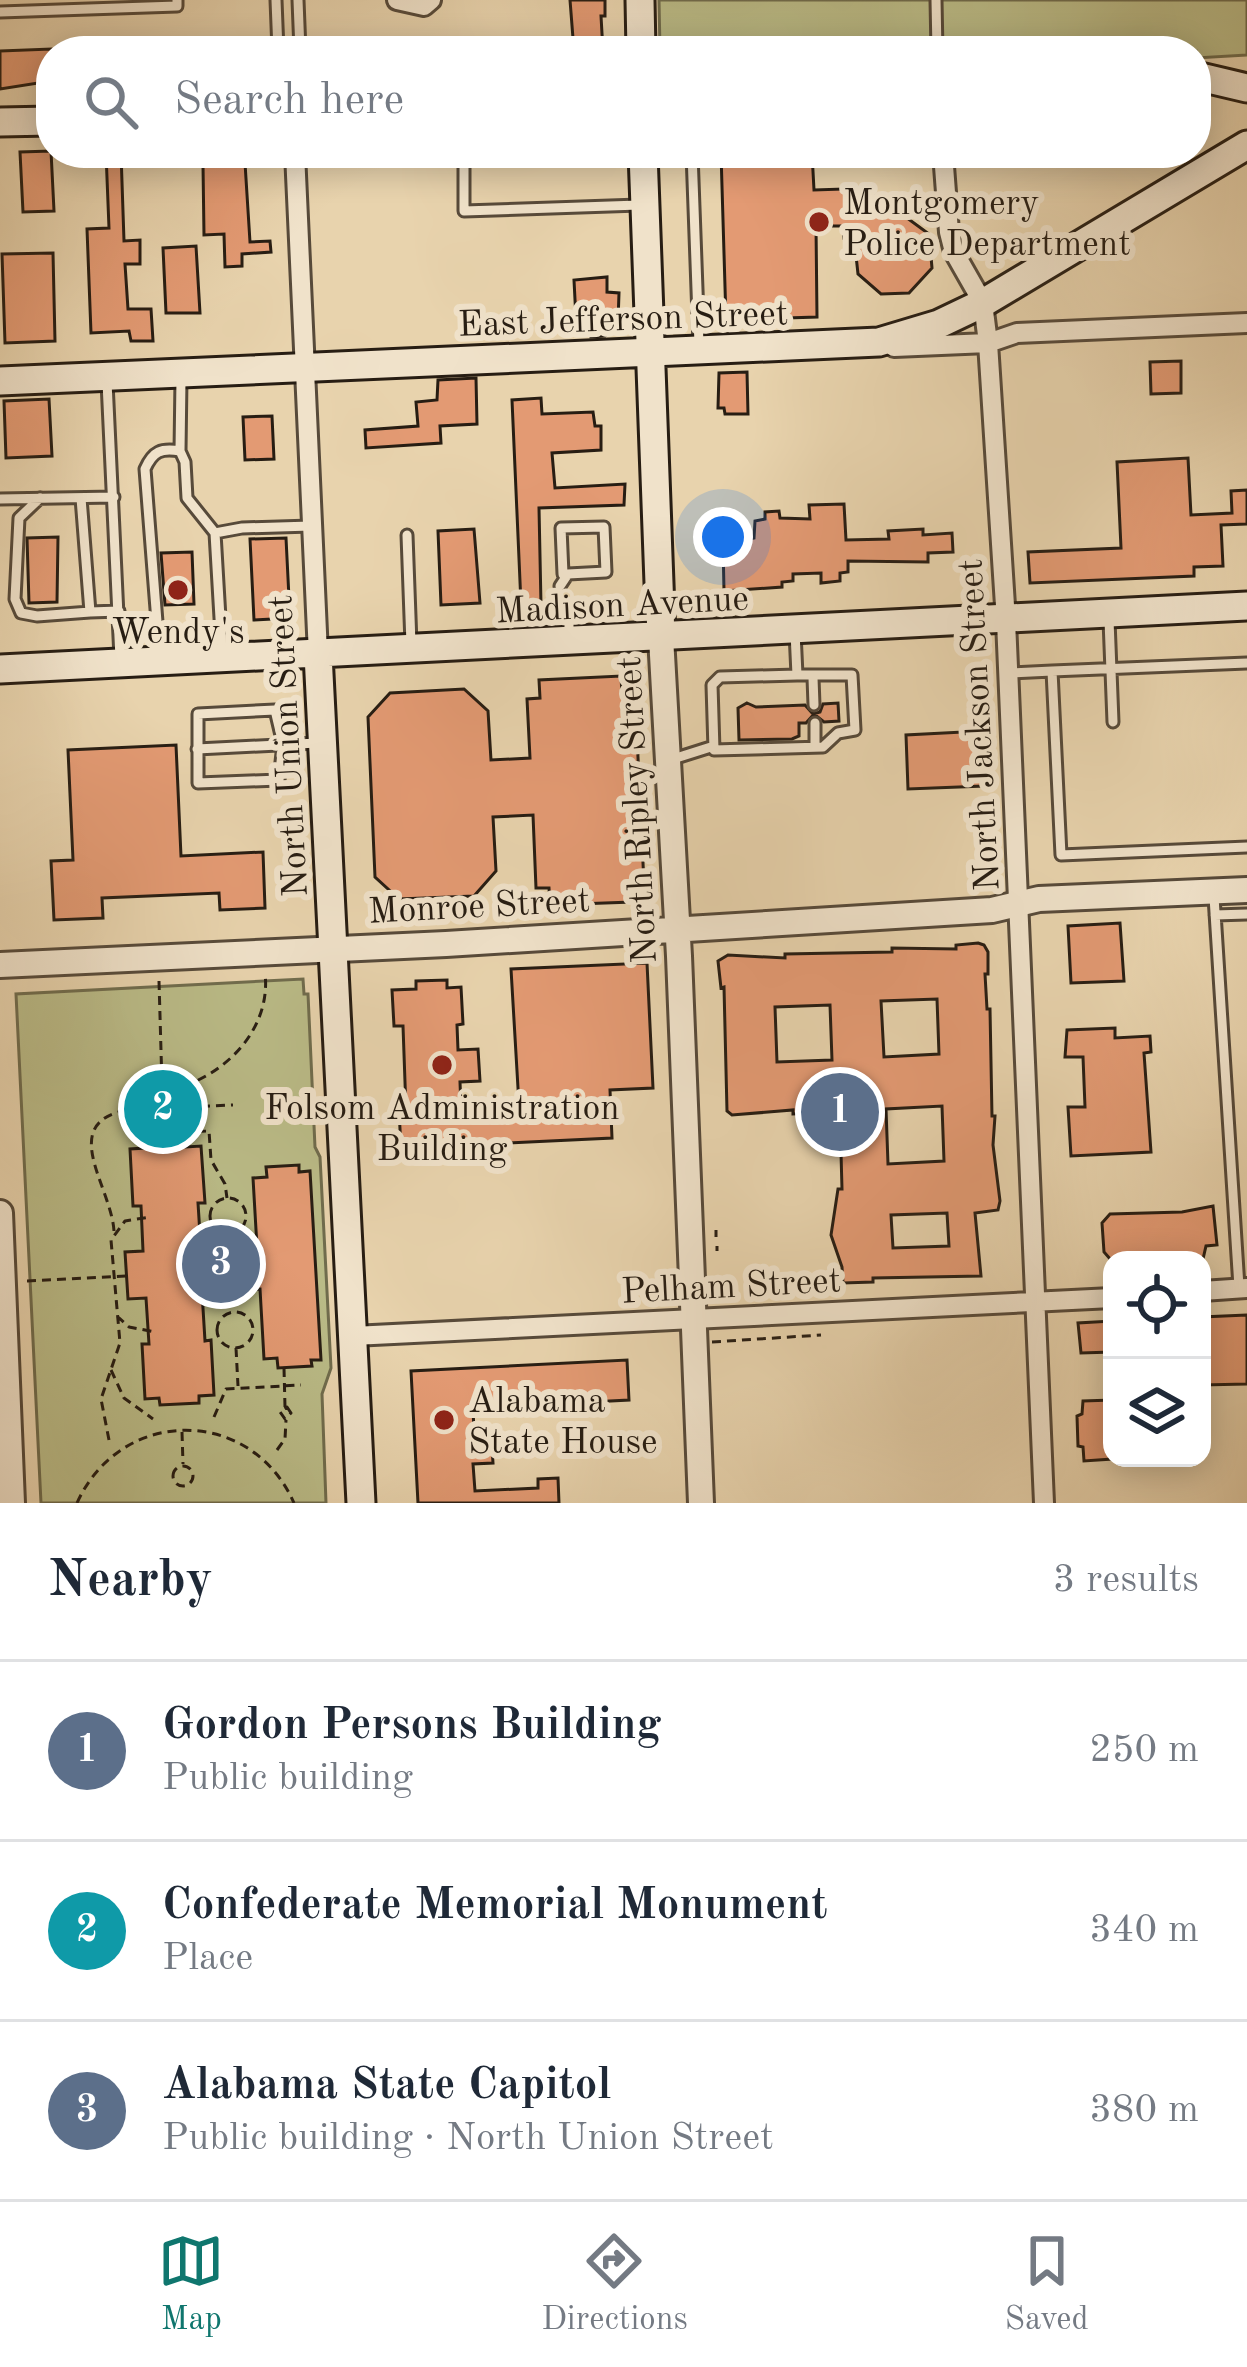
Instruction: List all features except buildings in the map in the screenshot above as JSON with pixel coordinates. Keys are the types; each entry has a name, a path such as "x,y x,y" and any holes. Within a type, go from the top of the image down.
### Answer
{"main road":[{"path":"640,0 641,36"},
{"path":"1211,74 1247,69"},
{"path":"1211,80 1247,88"},
{"path":"0,122 36,121"},
{"path":"1211,163 1244,143"},
{"name":"North Ripley Street","path":"643,168 661,637"},
{"path":"829,345 908,336 983,303 1203,168"},
{"name":"East Jefferson Street","path":"0,381 829,345"},
{"name":"Madison Avenue","path":"0,669 412,649 569,630 661,637 1247,607"},
{"name":"North Union Street","path":"318,654 361,1503"}],"street":[{"path":"397,0 410,6 424,6 430,0"},
{"name":"North Union Street","path":"296,168 318,654"},
{"name":"North Jackson Street","path":"945,168 954,252 983,303 988,343 1009,673 1044,1503"},
{"name":"East Jefferson Street","path":"829,345 988,343 1017,333 1247,323"},
{"name":"North Ripley Street","path":"661,637 700,1503"},
{"name":"Monroe Street","path":"0,965 677,930 1018,906 1039,899 1215,903 1247,890"},
{"path":"0,1213 7,1283 12,1503"},
{"path":"1211,1291 1243,1288"},
{"name":"Pelham Street","path":"352,1336 1103,1299"}],"lane":[{"path":"0,12 63,5 177,6 177,0"},
{"path":"276,0 277,36"},
{"path":"298,0 299,36"},
{"path":"936,0 937,36"},
{"path":"464,168 464,211 644,205"},
{"path":"693,168 699,350"},
{"path":"181,374 180,451 187,498 215,533 222,658"},
{"path":"107,377 120,664"},
{"path":"160,662 145,469 151,456 164,448 180,451"},
{"path":"0,499 114,497"},
{"path":"40,498 19,518 15,598 21,613 119,611"},
{"path":"80,498 90,612"},
{"path":"215,533 312,526"},
{"path":"604,527 606,572 568,581 563,574 561,528 604,527"},
{"path":"406,535 412,649"},
{"path":"561,604 569,630"},
{"path":"569,630 575,604"},
{"path":"1109,614 1113,722"},
{"path":"795,631 796,675"},
{"path":"1009,673 1247,662"},
{"path":"1052,671 1061,855 1247,847"},
{"path":"852,675 855,730 838,733 823,747 714,750 712,685 720,677 813,678 852,675"},
{"path":"813,678 814,705"},
{"path":"275,710 283,744 277,782 197,784 197,749 198,714 275,710"},
{"path":"815,723 815,747"},
{"path":"197,749 322,742"},
{"path":"668,760 714,746"},
{"path":"1243,1288 1215,903 1247,914"}],"path":[{"path":"184,1125 145,1127 143,1088 183,1086 212,1073 250,1035 266,998 265,973"},
{"path":"159,981 162,1087"},
{"path":"183,1086 185,1132 209,1131 211,1160 225,1184 227,1200"},
{"path":"184,1108 232,1105"},
{"path":"109,1439 100,1399 119,1343 112,1277 114,1232 111,1208 91,1162 91,1140 112,1115 144,1108"},
{"path":"237,1199 244,1205 245,1225 240,1231 218,1232 212,1227 212,1206 227,1200 237,1199"},
{"path":"114,1232 125,1222 150,1217"},
{"path":"7,1283 127,1276"},
{"path":"116,1314 129,1327 155,1332"},
{"path":"245,1314 251,1320 252,1340 236,1346 225,1347 219,1341 219,1321 224,1315 245,1314"},
{"path":"710,1342 821,1335"},
{"path":"236,1346 238,1388"},
{"path":"110,1368 124,1398 154,1419"},
{"path":"280,1413 285,1407 284,1368"},
{"path":"214,1418 226,1389 301,1385"},
{"path":"285,1407 291,1413 285,1418"},
{"path":"271,1413 285,1418 286,1433 278,1450"},
{"path":"182,1430 183,1466"},
{"path":"77,1503 90,1479 118,1451 149,1436 182,1430 211,1433 245,1446 272,1468 294,1503"}],"green space":[{"path":"659,0 1247,0 1247,55 1211,57 1211,36 660,36"},
{"path":"303,979 304,994 308,994 315,1147 320,1157 331,1368 322,1394 326,1503 41,1503 16,994"}],"place":[{"name":"Montgomery Police Department","path":"819,222"},
{"name":"Wendy's","path":"178,590"},
{"name":"Folsom Administration Building","path":"442,1065"},
{"name":"Confederate Memorial Monument","path":"163,1109"},
{"name":"Gordon Persons Building","path":"840,1112"},
{"name":"Alabama State Capitol","path":"221,1264"},
{"name":"Alabama State House","path":"444,1420"}]}
